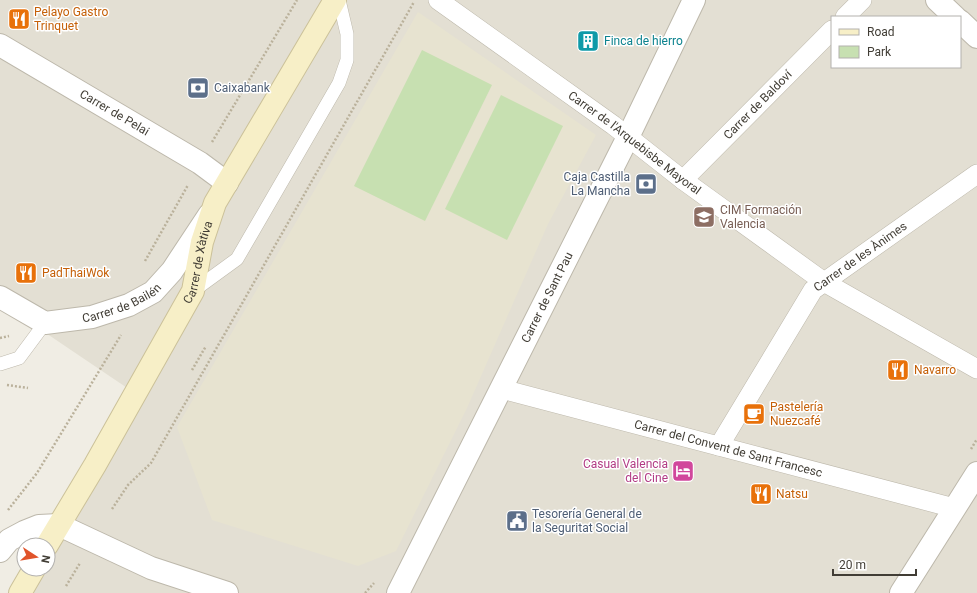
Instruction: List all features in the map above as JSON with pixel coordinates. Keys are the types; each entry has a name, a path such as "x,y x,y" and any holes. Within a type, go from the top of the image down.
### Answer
{"main road":[{"name":"Carrer de Xàtiva","path":"52,537 95,465 193,291 202,242 211,212 335,0"},
{"path":"20,593 29,577"}],"street":[{"name":"Carrer de l'Arquebisbe Mayoral","path":"438,0 628,137 683,180 824,282 977,369"},
{"name":"Carrer de Sant Pau","path":"398,593 628,137 694,0"},
{"path":"846,16 862,0"},
{"path":"936,0 954,16"},
{"path":"961,22 977,37"},
{"name":"Carrer de Baldoví","path":"683,180 831,31"},
{"name":"Carrer de Pelai","path":"0,45 200,163 227,183"},
{"name":"Carrer de les Ànimes","path":"719,446 813,290 977,174"},
{"name":"Carrer de Bailén","path":"45,323 92,317 129,305 153,292 172,271 191,239 211,212"},
{"path":"0,297 45,323"},
{"name":"Carrer del Convent de Sant Francesc","path":"502,389 954,508"},
{"path":"901,593 977,473"},
{"path":"0,551 9,540 24,532 39,526 59,525 150,568 227,593"}],"lane":[{"path":"193,291 237,259 339,83 347,60 347,34 339,0"},
{"path":"0,364 18,358 45,323"}],"path":[{"path":"112,510 128,485 151,463 415,0"},
{"path":"0,338 12,335"},
{"path":"192,370 206,346"},
{"path":"0,384 28,388"},
{"path":"5,514 37,473 56,441"},
{"path":"66,586 83,558"}],"shaded area":[{"path":"0,0 977,0 977,593 28,593 37,577 56,577 56,545 142,398 28,321 0,304"},
{"path":"418,12 596,135 548,224 467,408 396,551 358,566 212,520 177,427"}],"green space":[{"path":"422,50 492,85 425,221 354,186"},
{"path":"501,95 563,126 507,240 445,209"}],"place":[{"name":"Pelayo Gastro Trinquet","path":"19,19"},
{"name":"Finca de hierro","path":"588,41"},
{"name":"Caixabank","path":"198,88"},
{"name":"Caja Castilla La Mancha","path":"646,184"},
{"name":"CIM Formación Valencia","path":"704,217"},
{"name":"PadThaiWok","path":"26,273"},
{"name":"Navarro","path":"898,370"},
{"name":"Pastelería Nuezcafé","path":"754,414"},
{"name":"Casual Valencia del Cine","path":"683,471"},
{"name":"Natsu","path":"761,494"},
{"name":"Tesorería General de la Seguritat Social","path":"517,521"}]}
